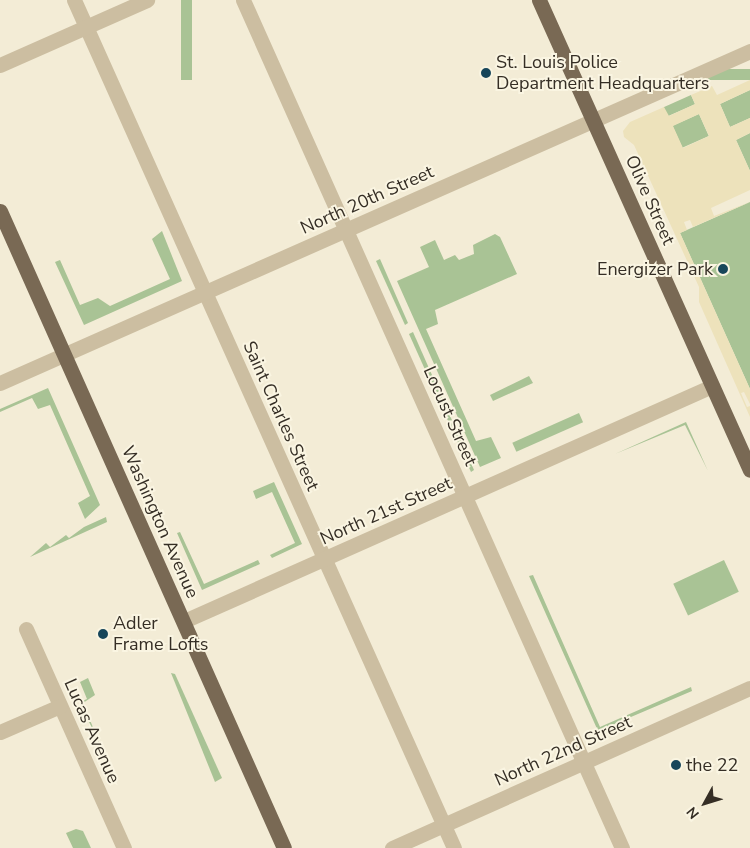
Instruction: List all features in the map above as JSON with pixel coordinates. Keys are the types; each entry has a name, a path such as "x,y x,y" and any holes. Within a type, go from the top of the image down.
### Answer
{"main road":[{"name":"Olive Street","path":"539,0 750,470"},
{"name":"Washington Avenue","path":"0,211 284,848"}],"street":[{"name":"Saint Charles Street","path":"74,0 454,848"},
{"path":"0,65 147,0"},
{"name":"Locust Street","path":"243,0 622,848"},
{"name":"North 20th Street","path":"0,383 595,122 750,50"},
{"name":"North 21st Street","path":"184,621 712,386"},
{"name":"Lucas Avenue","path":"26,629 124,848"},
{"name":"North 22nd Street","path":"392,848 750,688"},
{"path":"0,732 60,706"}],"green space":[{"path":"181,0 192,0 192,80 181,80"},
{"path":"708,69 750,69 750,80 708,80"},
{"path":"750,90 750,118 730,127 720,104"},
{"path":"691,95 695,104 668,116 664,107"},
{"path":"699,114 709,136 682,148 673,126"},
{"path":"750,133 750,171 736,140"},
{"name":"Energizer Park","path":"750,202 750,389 680,233"},
{"path":"162,231 182,281 84,325 55,262 60,260 80,305 98,298 110,306 170,279 152,239"},
{"path":"495,234 500,237 517,274 435,310 438,324 426,329 476,441 491,437 501,458 480,467 397,281 429,267 420,247 435,240 444,260 455,255 459,260 474,254 473,245"},
{"path":"380,259 408,323 405,325 376,261"},
{"path":"413,332 474,470 471,472 409,334"},
{"path":"529,376 533,383 493,401 490,395"},
{"path":"48,388 100,505 85,519 78,503 90,496 50,405 38,409 32,398 0,412 0,409"},
{"path":"579,413 583,422 516,452 512,443"},
{"path":"686,422 708,471 685,425 615,454"},
{"path":"274,482 302,544 272,558 270,555 295,543 272,492 256,499 253,491"},
{"path":"106,517 107,522 30,557 46,543 50,547 66,535 69,538 84,527"},
{"path":"180,532 204,584 258,560 260,564 202,590 177,533"},
{"path":"724,560 739,592 688,615 673,584"},
{"path":"533,575 600,727 691,687 692,691 598,731 529,576"},
{"path":"171,673 175,674 222,778 215,782"},
{"path":"88,678 95,695 83,703 108,764 80,702 87,699 80,682"},
{"path":"76,829 83,831 91,848 73,848 66,833"}],"shaded area":[{"path":"750,80 750,90 720,104 730,127 750,118 750,133 736,140 750,171 750,190 711,208 714,216 750,202 693,227 690,220 684,222 687,230 680,233 750,389 750,404 744,392 741,393 747,407 750,406 750,417 699,302 699,287 634,145 624,137 623,131 630,122 664,107 669,116 695,104 691,95 712,86 717,95","holes":["699,114 709,136 683,148 673,126"]}],"place":[{"name":"St. Louis Police Department Headquarters","path":"486,73"},
{"name":"Energizer Park","path":"723,269"},
{"name":"Adler Frame Lofts","path":"103,634"},
{"name":"the 22","path":"676,765"}]}
